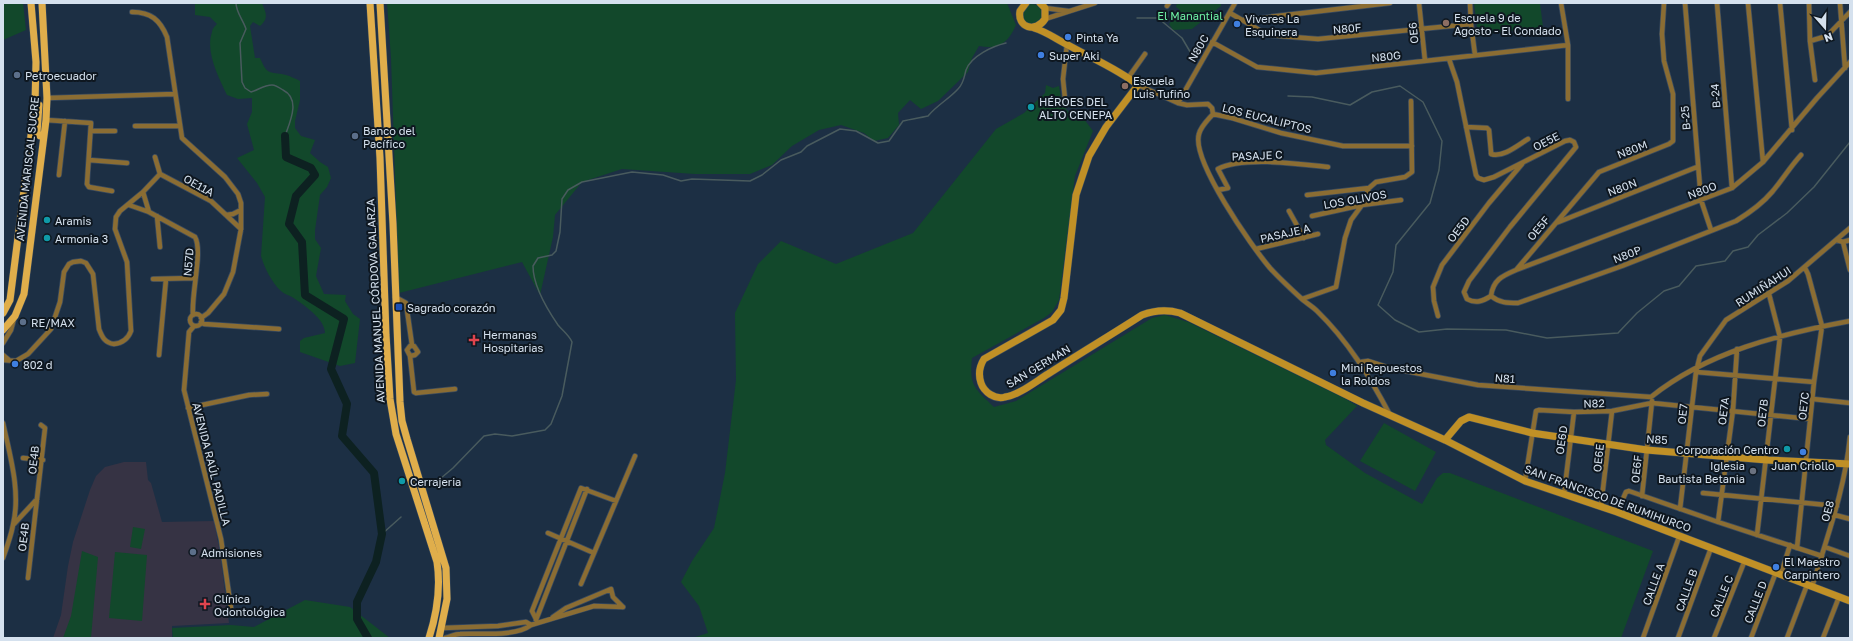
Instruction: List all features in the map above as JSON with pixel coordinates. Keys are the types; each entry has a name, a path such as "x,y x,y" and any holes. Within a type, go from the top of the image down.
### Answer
{"main road":[{"name":"AVENIDA MARISCAL SUCRE","path":"3,313 10,300 35,104 36,62 30,3"},
{"path":"38,3 42,15"},
{"name":"AVENIDA MARISCAL SUCRE","path":"3,330 16,316 24,294 46,120 47,98 42,3"},
{"name":"AVENIDA MANUEL CÓRDOVA GALARZA","path":"370,3 380,158 384,295 390,399 396,434 414,490 430,525 446,568 447,599 439,638"},
{"name":"AVENIDA MANUEL CÓRDOVA GALARZA","path":"380,3 393,224 400,402 402,421 422,488 439,574 437,610 429,638"},
{"path":"1018,3 1022,22 1028,27 1053,35 1138,85"},
{"path":"1020,10 1026,3"},
{"path":"1045,5 1045,20 1053,35"},
{"path":"1034,28 1039,26 1045,20"},
{"path":"372,30 381,30"},
{"path":"35,84 40,100 37,133 40,136 44,134"},
{"name":"SAN GERMAN","path":"1138,85 1106,127 1089,156 1076,196 1064,298 1061,310 1053,320 984,359 979,369 981,385 995,397 1006,397 1028,386 1142,315 1157,311 1171,310 1180,313 1391,416"},
{"path":"376,91 384,90"},
{"path":"384,295 395,297"},
{"name":"SAN FRANCISCO DE RUMIHURCO","path":"1391,416 1445,440 1525,481 1602,506 1850,601"},
{"name":"N85","path":"1445,440 1465,418 1469,417 1532,433 1647,450 1687,452 1806,463 1849,464"}],"street":[{"path":"1045,20 1095,3"},
{"name":"N80C","path":"1178,103 1235,3"},
{"path":"1244,20 1390,3"},
{"name":"OE6","path":"1419,3 1425,61"},
{"path":"1470,3 1475,56"},
{"path":"1561,3 1568,45 1568,99"},
{"name":"N80M","path":"1602,170 1672,143 1674,137 1673,94 1664,61 1662,34 1664,3"},
{"name":"B-25","path":"1685,3 1701,200 1711,230"},
{"name":"B-24","path":"1716,3 1732,188"},
{"path":"1748,3 1763,162"},
{"path":"1780,3 1792,130"},
{"path":"1808,3 1810,41 1815,80"},
{"path":"1840,3 1845,68"},
{"path":"1045,5 1072,11"},
{"path":"132,12 142,12 150,16 163,27 167,37 182,138 211,163 238,194 241,210 237,258 228,284 216,304 201,320 198,326 194,326 190,320 193,315 198,314 201,320 204,324 279,329"},
{"path":"1810,41 1827,36 1850,12"},
{"name":"N80F","path":"1230,13 1268,35 1318,39 1471,24"},
{"name":"N80G","path":"1212,42 1257,67 1316,73 1568,45"},
{"path":"1065,100 1063,79 1067,44"},
{"path":"1128,78 1144,54"},
{"name":"OE5E","path":"1449,59 1457,82 1476,175 1478,178 1484,180 1494,177 1565,141 1570,140 1576,144 1575,150 1501,239 1469,281 1464,292 1467,300 1473,302 1484,301 1491,296"},
{"name":"N80O","path":"1516,270 1732,188 1763,162 1792,130 1816,98 1850,62"},
{"path":"1138,85 1178,103 1187,105 1208,104 1212,108 1213,114 1202,127 1198,142 1203,158 1218,190 1243,233 1270,268 1302,299 1317,311 1361,362 1391,416"},
{"path":"47,98 175,94"},
{"path":"1302,299 1336,287 1350,220 1362,205 1369,188 1376,182 1410,176 1412,172 1411,100"},
{"name":"LOS EUCALIPTOS","path":"1213,114 1232,118 1281,133 1343,146 1412,146"},
{"path":"46,120 91,123 87,184 89,187 112,191"},
{"path":"59,175 65,121"},
{"path":"135,126 180,126"},
{"path":"1466,126 1487,128 1490,130 1490,152 1491,154 1495,155 1502,154 1528,140"},
{"path":"91,131 115,131"},
{"name":"N80P","path":"1491,296 1497,301 1505,303 1518,303 1622,266 1736,221 1751,212 1764,201 1789,168 1801,155"},
{"path":"3,360 16,361 28,354 52,328 60,302 64,272 69,264 73,262 81,261 86,264 93,274 99,329 105,341 114,344 126,340 129,336 131,331 127,262 115,229 116,217 120,211 129,205 160,174 155,157"},
{"path":"89,160 127,163"},
{"name":"PASAJE C","path":"1218,190 1228,188 1218,169 1231,164 1282,162 1328,167"},
{"name":"OE5D","path":"1438,316 1434,301 1433,287 1442,265 1484,209 1523,163"},
{"name":"N80N","path":"1554,223 1698,167"},
{"name":"OE5F","path":"1491,296 1492,290 1499,277 1516,270 1554,223 1602,170"},
{"name":"OE11A","path":"160,174 210,201 240,229"},
{"path":"1307,195 1369,188"},
{"path":"143,192 149,212"},
{"name":"LOS OLIVOS","path":"1312,216 1362,205 1401,200"},
{"name":"N57D","path":"129,205 149,212 195,237 198,242 193,297 193,315"},
{"path":"226,215 233,214 241,210"},
{"path":"1289,211 1304,238"},
{"path":"156,216 160,247"},
{"name":"RUMIÑAHUI","path":"1696,370 1700,356 1722,324 1805,268 1850,228"},
{"name":"PASAJE A","path":"1256,249 1318,234"},
{"path":"1836,240 1843,242 1850,240"},
{"path":"1843,242 1850,270"},
{"name":"OE7C","path":"1797,548 1814,382 1822,326 1805,268"},
{"path":"153,279 195,278"},
{"path":"159,354 166,279"},
{"name":"OE7B","path":"1757,535 1780,337 1768,294"},
{"path":"395,297 406,303 412,346"},
{"path":"3,342 11,330 16,316"},
{"path":"1651,397 1666,386 1737,349 1822,326 1850,321"},
{"name":"AVENIDA RAÚL PADILLA","path":"194,326 189,332 184,390 217,520 231,608"},
{"path":"410,356 415,355 418,352 416,347 412,346"},
{"path":"412,346 407,350 410,356 414,392 455,389"},
{"name":"OE7A","path":"1718,522 1733,410 1737,349"},
{"path":"3,355 9,360"},
{"name":"N81","path":"1361,362 1368,361 1390,368 1478,385 1651,397"},
{"path":"1696,370 1814,382"},
{"name":"OE7","path":"1680,509 1696,370"},
{"path":"188,408 249,395 267,394"},
{"name":"OE6F","path":"1642,496 1652,403 1651,397"},
{"path":"1813,399 1850,403"},
{"name":"N82","path":"1532,433 1536,411 1612,411 1652,403 1810,419"},
{"name":"OE6E","path":"1602,506 1612,411"},
{"name":"OE6D","path":"1564,494 1574,412"},
{"path":"3,423 15,485 14,524 3,558"},
{"name":"OE4B","path":"28,578 43,460 45,428 41,425"},
{"path":"1525,481 1532,433"},
{"name":"OE8","path":"1787,638 1822,556 1836,515 1849,464 1850,437"},
{"path":"581,584 634,456"},
{"path":"23,458 43,460"},
{"path":"534,623 532,611 581,488 616,501"},
{"path":"534,623 587,489"},
{"path":"1617,512 1626,492 1822,556"},
{"path":"1703,493 1838,506"},
{"path":"14,524 37,499"},
{"path":"1836,515 1850,519"},
{"path":"548,533 594,553"},
{"name":"CALLE A","path":"1643,637 1679,536"},
{"name":"CALLE D","path":"1751,638 1790,545"},
{"path":"1825,547 1850,556"},
{"name":"CALLE B","path":"1678,638 1710,548"},
{"name":"CALLE C","path":"1714,638 1745,560"},
{"path":"445,638 459,634 496,633 526,629 534,623 594,606 623,607 613,597 611,589 566,608 551,618"},
{"path":"1824,638 1839,597"},
{"path":"442,628 498,626 526,622 534,623"},
{"path":"1643,637 1649,638"}],"shaded area":[{"path":"124,462 146,462 148,480 151,483 162,522 214,521 220,553 229,623 172,626 172,638 53,638 61,615 73,542 90,490 96,476 105,467"}],"green space":[{"path":"3,3 23,3 26,30 3,40"},
{"path":"195,3 262,3 266,15 265,20 260,26 253,22 250,26 255,58 260,58 265,68 269,72 288,75 300,81 300,100 295,121 295,128 301,136 315,140 310,153 328,167 331,178 327,187 320,195 315,239 321,248 316,276 324,294 346,295 345,301 353,314 360,319 355,363 340,366 300,352 300,341 304,338 325,333 324,328 318,318 308,308 278,288 264,265 261,256 265,197 257,183 237,158 254,150 247,124 252,112 252,98 238,99 227,95 214,65 210,48 212,31 217,24 210,17 195,15"},
{"path":"387,3 1007,3 1016,25 1010,36 1002,44 992,47 979,46 972,58 968,72 938,101 921,109 910,100 898,113 899,125 888,138 874,141 864,133 841,125 819,130 792,146 772,165 750,174 695,174 622,169 582,182 555,215 553,237 540,295 522,262 399,293 391,58"},
{"name":"El Manantial","path":"1177,3 1221,3 1221,6 1192,29 1173,30 1169,24 1180,10 1176,7"},
{"path":"1474,3 1540,3 1543,27 1478,35"},
{"path":"1032,4 1039,7 1042,14 1039,21 1032,24 1025,21 1022,14 1025,7"},
{"path":"1046,85 1053,88 1059,86 1060,95 1067,110 1074,116 1078,111 1093,131 1075,176 1059,300 1052,312 1044,318 972,358 971,368 975,386 994,407 1016,401 1152,318 1165,315 1188,322 1344,398 1357,406 1325,440 1326,445 1365,473 1422,504 1437,478 1443,473 1450,473 1653,551 1621,638 692,638 708,633 699,606 681,582 692,561 714,528 725,473 736,380 735,313 758,264 781,241 836,264 913,233 996,129 1024,113 1045,93"},
{"path":"1384,423 1436,452 1415,491 1360,461"},
{"path":"133,527 145,529 141,549 130,547"},
{"path":"82,551 98,557 91,638 63,638 71,616"},
{"path":"115,552 147,555 142,621 109,618"},
{"path":"305,600 350,607 390,638 173,638 172,628 231,625 254,627"}],"waterway":[{"path":"236,3 238,13 246,29 240,43 242,82 245,88 251,92 269,85 275,86 288,94 292,99 293,111 285,136"},
{"path":"1137,18 1158,18 1182,38 1192,55"},
{"path":"434,484 453,468 484,436 495,434 512,436 545,430 551,424 562,396 572,342 568,335 558,325 545,305 535,281 533,266 538,258 552,255 556,251 560,232 562,199 568,190 582,182 632,172 663,175 681,181 692,179 750,181 762,175 781,160 801,152 807,146 840,129 856,131 878,143 889,141 903,121 928,116 954,93 962,84 966,70 977,56 989,49 1006,43"},
{"path":"1288,96 1312,97 1350,105 1372,92 1400,86 1423,102 1442,141 1439,170 1430,203 1396,245 1393,272 1378,305 1395,320 1419,332 1447,329 1506,330 1547,338 1618,333 1637,313 1664,291 1679,286 1696,266 1725,261 1733,251 1748,247 1758,235 1787,213 1814,187 1850,142"},
{"path":"285,136 286,157 311,168 315,175 296,196 289,224 302,242 305,295 344,319 331,369 347,404 342,436 374,473 382,534 376,562 357,602 357,619 368,638"},
{"path":"382,534 401,517"}],"place":[{"name":"Escuela 9 de Agosto - El Condado","path":"1446,23"},
{"name":"Viveres La Esquinera","path":"1237,24"},
{"name":"Pinta Ya","path":"1068,37"},
{"name":"Super Aki","path":"1041,55"},
{"name":"Petroecuador","path":"17,75"},
{"name":"Escuela Luis Tufiño","path":"1125,86"},
{"name":"HÉROES DEL ALTO CENEPA","path":"1031,107"},
{"name":"Banco del Pacífico","path":"355,136"},
{"name":"Aramis","path":"47,220"},
{"name":"Armonia 3","path":"47,238"},
{"name":"Sagrado corazón","path":"399,307"},
{"name":"RE/MAX","path":"23,322"},
{"name":"Hermanas Hospitarias","path":"474,340"},
{"name":"802 d","path":"15,364"},
{"name":"Mini Repuestos la Roldos","path":"1333,373"},
{"name":"Corporación Centro","path":"1787,449"},
{"name":"Juan Criollo","path":"1803,452"},
{"name":"Iglesia Bautista Betania","path":"1753,471"},
{"name":"Cerrajeria","path":"402,481"},
{"name":"Admisiones","path":"193,552"},
{"name":"El Maestro Carpintero","path":"1776,567"},
{"name":"Clínica Odontológica","path":"205,604"}]}
